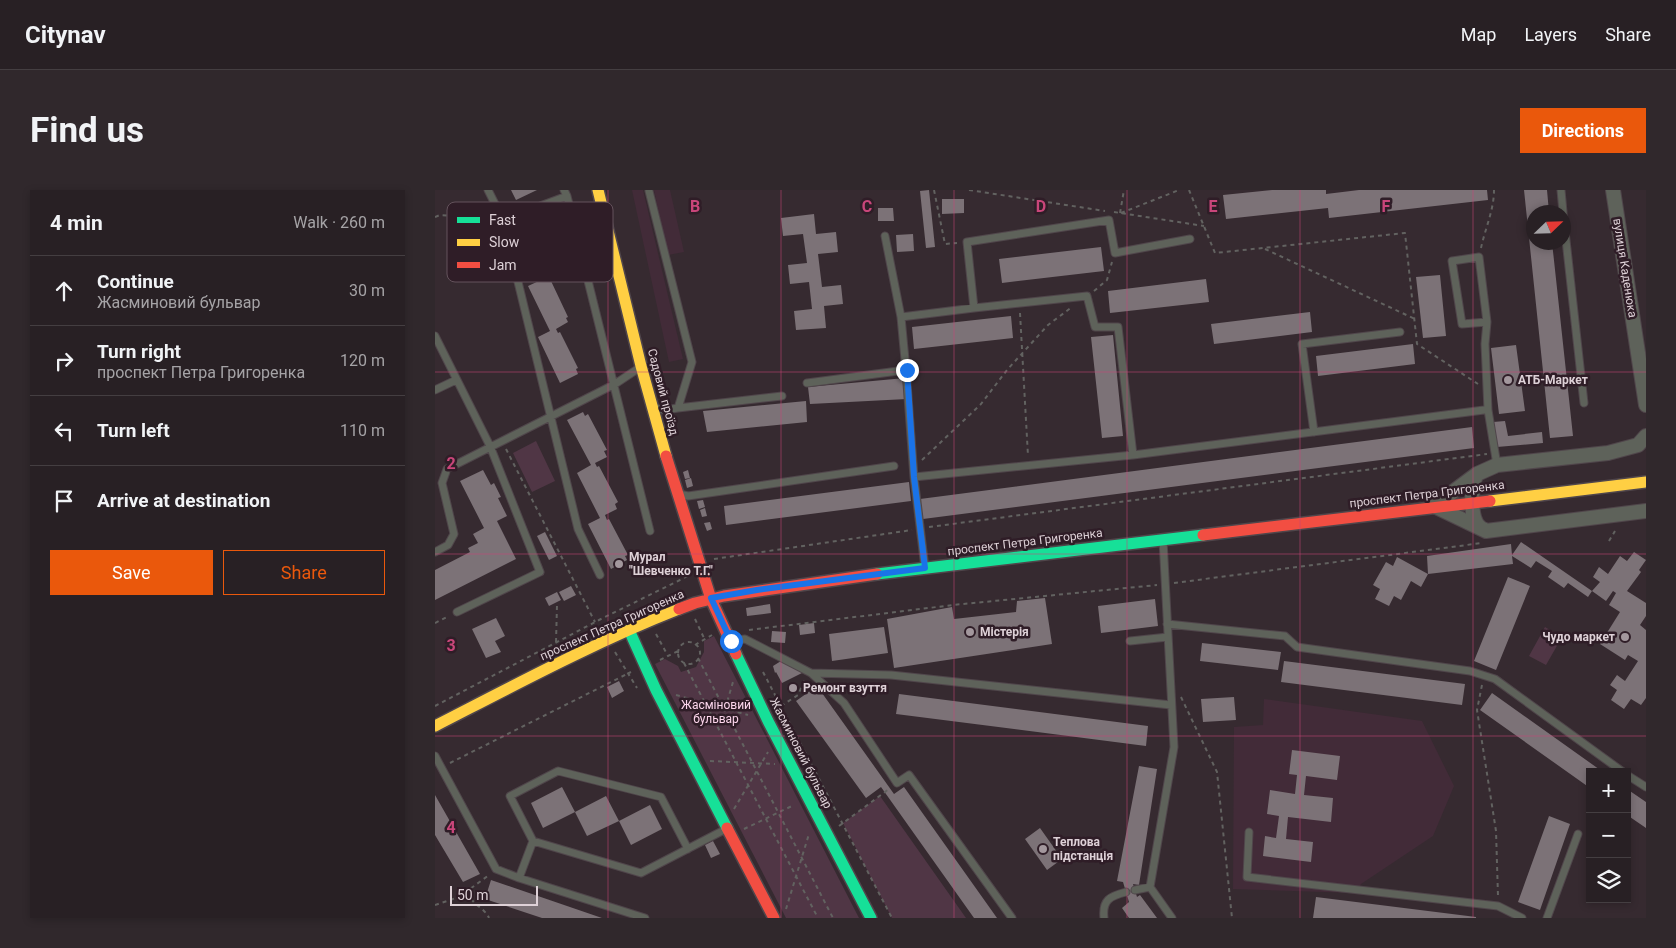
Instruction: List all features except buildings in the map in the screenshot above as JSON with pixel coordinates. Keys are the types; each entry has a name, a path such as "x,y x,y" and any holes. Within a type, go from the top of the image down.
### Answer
{"main road":[{"name":"Садовий проїзд","path":"613,251 641,366 677,494 711,598"},
{"name":"проспект Петра Григоренка","path":"435,726 552,666 629,630 711,598 757,590 879,577 925,568 1646,482"},
{"name":"Жасминовий бульвар","path":"711,598 777,738 871,918"},
{"path":"629,630 656,690 774,918"}],"street":[{"name":"вулиця Каденюка","path":"1613,190 1646,405"},
{"path":"1646,436 1638,445 1608,453 1496,459 1434,506 1487,537 1646,511"},
{"path":"1477,474 1472,486 1473,518 1487,537"}],"lane":[{"path":"488,190 494,202"},
{"path":"1561,190 1562,205"},
{"path":"649,191 692,362 678,408"},
{"path":"545,202 566,193"},
{"path":"974,308 967,242 1109,220 1115,253 1190,239"},
{"path":"885,236 901,317 907,370 913,468 925,568"},
{"path":"1567,250 1584,403"},
{"path":"1487,322 1461,324 1453,261 1479,257 1487,322 1485,344 1488,410 1496,459"},
{"path":"518,282 578,529 600,574"},
{"path":"589,282 650,531"},
{"path":"901,317 1019,302 1087,296 1095,327 1118,327 1133,455"},
{"path":"1314,432 1302,344 1399,332"},
{"path":"435,336 490,446 540,572 457,612"},
{"path":"435,552 448,545 454,534 442,483 447,469 615,384 641,366"},
{"path":"807,383 907,370"},
{"path":"435,390 456,380"},
{"path":"653,407 664,410 782,396"},
{"path":"914,477 1133,455 1488,410"},
{"path":"677,494 688,496 894,466"},
{"path":"1163,539 1174,747 1150,888 1172,918"},
{"path":"1167,624 1285,636 1297,647 1471,671 1501,683 1618,768"},
{"path":"1130,641 1168,638"},
{"path":"731,641 745,639 809,672 844,703 897,783 909,775 1012,918"},
{"path":"809,672 891,675 1171,705"},
{"path":"435,756 496,869 645,918"},
{"path":"688,848 661,797 558,771 509,796 533,841 641,872 728,830"},
{"path":"1631,777 1646,787"},
{"path":"1249,832 1247,877 1498,906 1523,918"},
{"path":"1547,918 1578,834"},
{"path":"519,878 533,841"},
{"path":"1135,890 1150,888"},
{"path":"1104,918 1103,910 1108,900 1126,892"}],"path":[{"path":"934,190 945,244 967,242"},
{"path":"969,190 1204,226"},
{"path":"1120,213 1125,190"},
{"path":"1109,220 1120,213 1179,190"},
{"path":"1189,190 1215,253 1405,233 1417,344 1487,390"},
{"path":"1479,257 1493,201 1493,190"},
{"path":"1264,248 1415,319"},
{"path":"913,468 981,404 1007,370 1048,325 1107,280 1115,253"},
{"path":"1019,302 1028,466"},
{"path":"501,440 595,622"},
{"path":"705,560 921,528 1496,459"},
{"path":"1609,541 1615,530"},
{"path":"745,639 742,630 953,605 1166,584 1487,537"},
{"path":"435,706 556,642 688,576"},
{"path":"556,642 557,606"},
{"path":"435,623 457,612"},
{"path":"694,616 704,638"},
{"path":"655,662 678,651 685,643 695,644 718,631"},
{"path":"651,638 656,633 668,656"},
{"path":"695,644 699,651 698,658 833,918"},
{"path":"614,650 627,673"},
{"path":"678,651 679,658 684,663 707,704 818,918"},
{"path":"684,663 694,662 698,658"},
{"path":"441,768 627,673 635,672"},
{"path":"763,672 892,918"},
{"path":"781,706 799,695 809,672"},
{"path":"1484,676 1477,710 1496,831 1498,906"},
{"path":"656,690 769,721"},
{"path":"1181,697 1217,772 1232,918"},
{"path":"728,830 749,784 777,738"},
{"path":"692,760 791,765"},
{"path":"827,835 897,783"},
{"path":"728,830 767,819 809,798"},
{"path":"786,909 816,812"},
{"path":"435,905 450,901 467,892 496,869"},
{"path":"467,892 471,901 487,913 489,918"}],"shaded area":[{"path":"632,190 643,190 683,359 669,362"},
{"path":"654,190 670,190 684,252 668,255"},
{"path":"1264,699 1422,721 1454,786 1433,836 1361,884 1355,893 1233,889 1234,727 1263,725"}],"green space":[{"path":"536,441 555,481 532,492 513,453"},
{"path":"1545,627 1562,637 1546,665 1529,656"},
{"name":"Жасміновий бульвар","path":"714,636 859,918 786,918 655,664 665,659 678,666 681,672 696,667 704,652 704,641"},
{"path":"880,796 966,918 892,918 843,823"}],"traffic: fast":[{"path":"877,574 1203,535"},
{"path":"629,630 656,690 727,828"},
{"path":"736,654 768,721 871,918"}],"traffic: slow":[{"path":"598,190 601,202"},
{"path":"613,251 641,366 666,456"},
{"path":"1490,501 1646,482"},
{"path":"435,726 586,650 679,609"}],"traffic: jam":[{"path":"666,456 711,599 736,654"},
{"path":"1203,535 1490,501"},
{"path":"679,609 724,596 877,574"},
{"path":"727,828 774,918"}],"place":[{"name":"АТБ-Маркет","path":"1508,380"},
{"name":"Мурал \"Шевченко Т.Г.\"","path":"619,564"},
{"name":"Містерія","path":"970,632"},
{"name":"Чудо маркет","path":"1625,637"},
{"name":"Ремонт взуття","path":"793,688"},
{"name":"Теплова підстанція","path":"1043,849"}],"route":[{"path":"731,641 711,598 757,590 925,568 914,477 907,370"}]}
